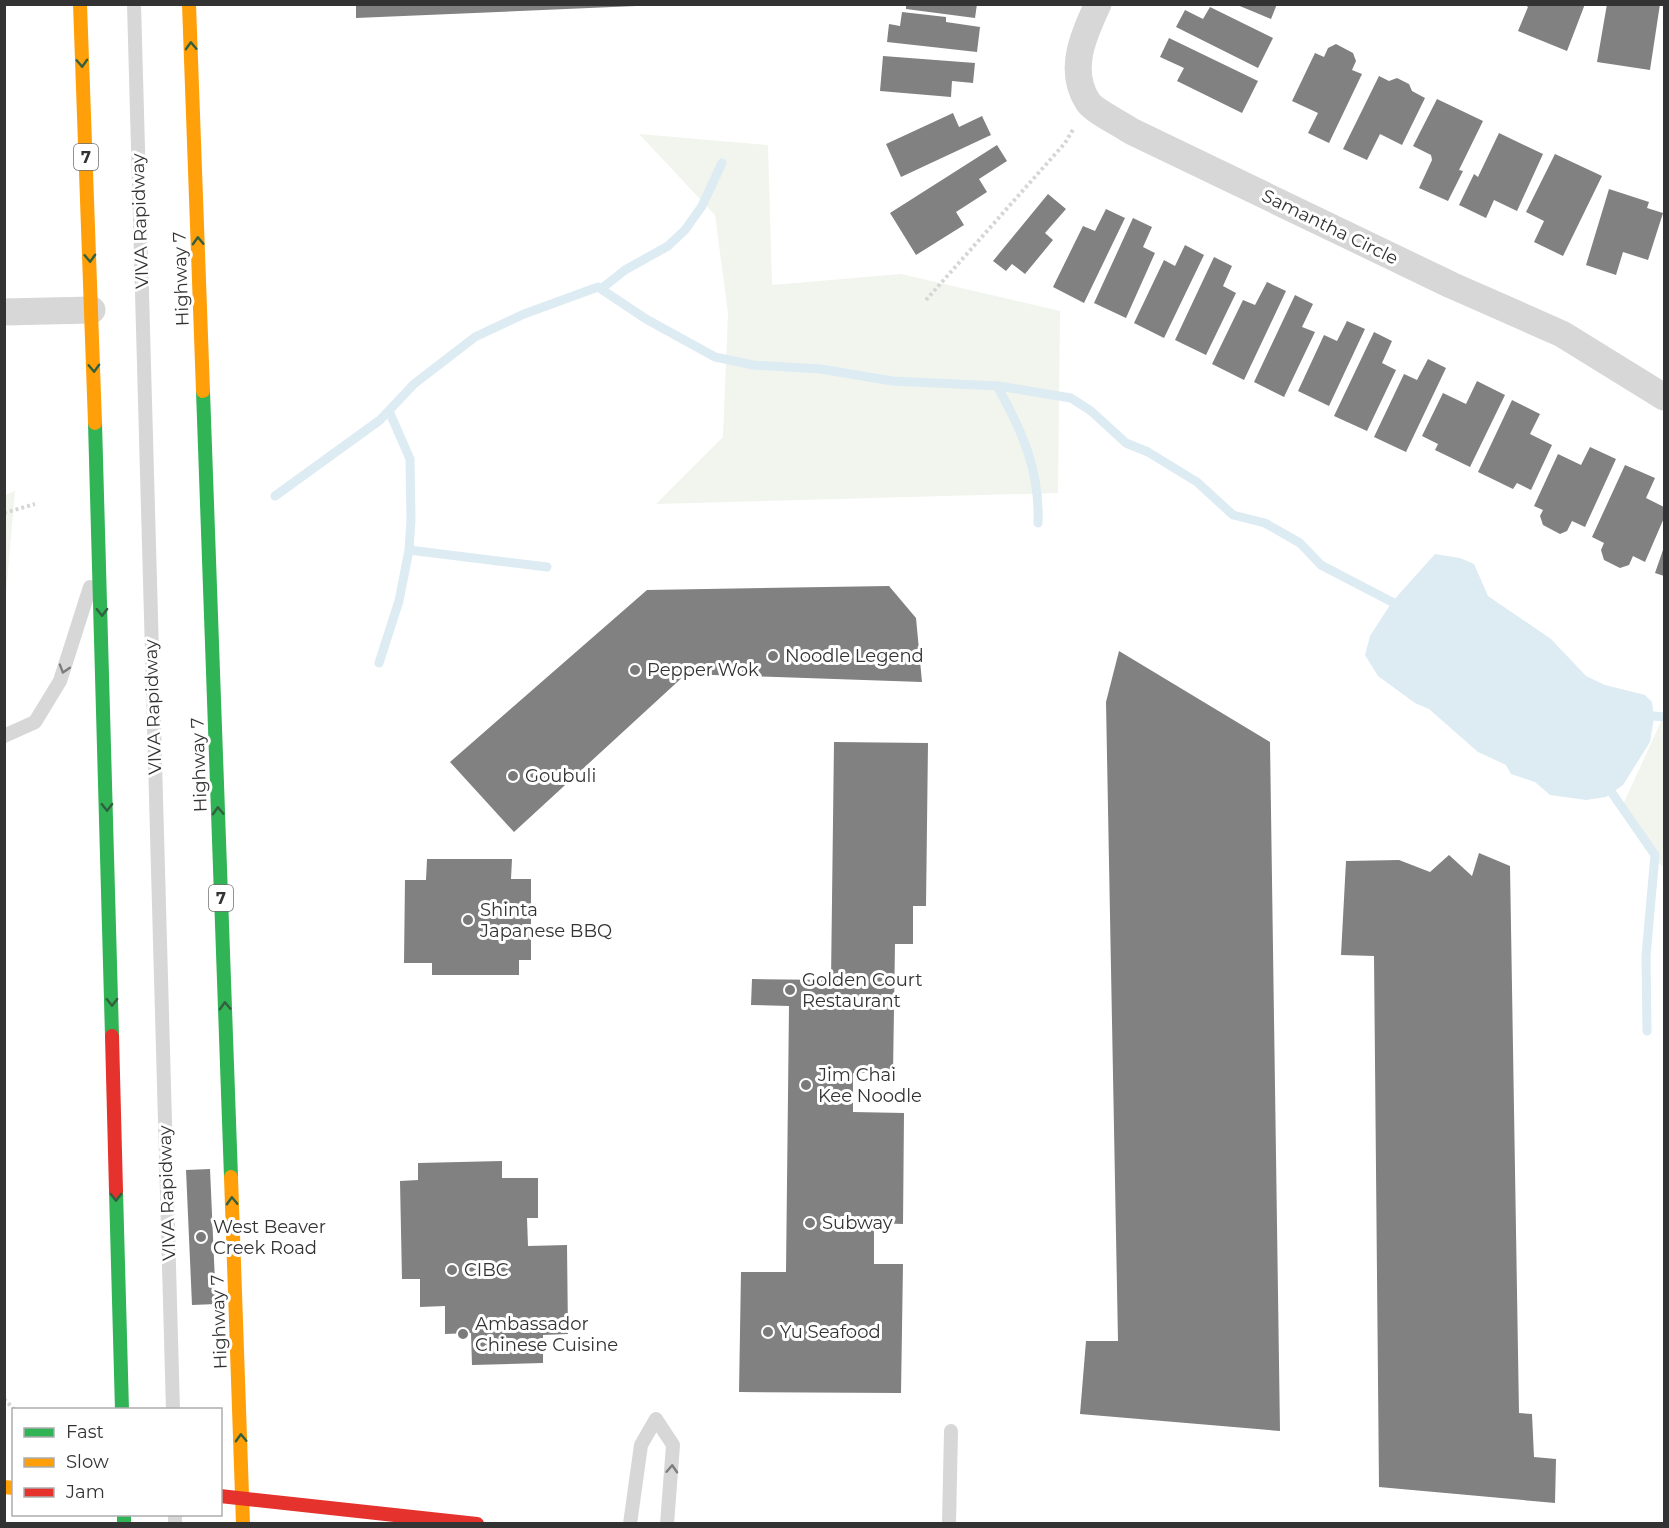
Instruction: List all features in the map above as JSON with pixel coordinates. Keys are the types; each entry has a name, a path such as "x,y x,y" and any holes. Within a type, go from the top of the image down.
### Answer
{"main road":[{"name":"7","path":"80,4 100,553 122,1408"},
{"name":"Highway 7","path":"189,4 243,1524"},
{"path":"222,1496 243,1496 279,1504 477,1524"}],"street":[{"path":"1089,103 1077,59 1098,4"},
{"name":"Samantha Circle","path":"1089,103 1131,131 1451,285 1562,334 1665,397"},
{"path":"4,312 92,310"}],"lane":[{"name":"VIVA Rapidway","path":"134,4 173,1408"},
{"path":"4,736 35,722 60,681 100,553"},
{"path":"630,1524 641,1445 656,1419 673,1445 667,1524"},
{"path":"949,1524 951,1431"}],"path":[{"path":"926,300 1065,143 1089,103"},
{"path":"4,513 35,504"}],"shaded area":[{"path":"639,134 768,145 772,285 901,274 1060,311 1058,493 656,504 723,437 728,313 715,215"},
{"path":"15,491 5,605 5,495"},
{"path":"1435,554 1460,558 1474,564 1488,596 1551,639 1586,676 1605,685 1645,695 1652,702 1654,718 1650,742 1623,785 1606,797 1586,800 1550,795 1535,782 1511,774 1506,765 1478,752 1429,709 1415,703 1378,676 1365,655 1370,636 1392,602"},
{"path":"1664,715 1664,868 1653,857 1620,811"}],"building":[{"path":"356,4 636,4 636,6 356,18"},
{"path":"906,4 977,4 975,18 906,9"},
{"path":"1235,4 1277,4 1271,19"},
{"path":"1524,4 1585,4 1567,51 1518,31 1528,7"},
{"path":"1607,4 1660,4 1650,70 1597,62"},
{"path":"1210,7 1273,38 1258,68 1176,27 1185,10 1203,19"},
{"path":"902,12 946,17 946,22 980,27 977,52 887,42 889,24 900,26"},
{"path":"1169,38 1258,81 1242,113 1177,81 1184,68 1160,57"},
{"path":"1336,44 1353,53 1356,61 1352,70 1362,74 1329,143 1308,133 1318,113 1292,101 1315,53 1324,57 1328,48"},
{"path":"883,56 975,63 973,83 952,81 951,97 880,91"},
{"path":"1379,76 1389,81 1397,78 1409,84 1412,91 1425,98 1402,145 1380,134 1367,160 1343,149"},
{"path":"1437,99 1483,121 1459,170 1463,171 1448,201 1419,188 1432,160 1431,155 1413,146"},
{"path":"953,113 959,127 982,116 991,135 901,177 886,144"},
{"path":"1499,133 1543,154 1517,211 1494,200 1486,218 1459,205 1474,174 1478,177"},
{"path":"997,145 1007,161 979,179 987,192 956,212 964,225 916,255 890,213"},
{"path":"1555,154 1602,176 1563,256 1534,242 1544,221 1526,212"},
{"path":"1609,189 1649,202 1647,208 1663,213 1648,260 1623,252 1616,275 1586,265"},
{"path":"1048,194 1066,209 1045,233 1053,240 1025,274 1012,264 1006,271 993,261"},
{"path":"1106,209 1125,218 1084,303 1053,287 1083,226 1095,231"},
{"path":"1133,218 1152,227 1143,247 1155,253 1126,318 1094,303"},
{"path":"1185,245 1204,255 1164,338 1134,323 1164,260 1175,266"},
{"path":"1214,257 1232,266 1223,286 1236,293 1206,355 1175,340"},
{"path":"1267,282 1286,291 1244,380 1212,364 1243,300 1255,305"},
{"path":"1295,295 1313,304 1302,327 1315,332 1284,397 1254,382"},
{"path":"1347,321 1365,329 1329,406 1298,391 1324,335 1337,341"},
{"path":"1374,332 1392,341 1382,363 1396,370 1367,431 1334,416"},
{"path":"1428,359 1446,368 1406,452 1374,437 1404,374 1417,380"},
{"path":"1477,381 1505,395 1470,467 1435,450 1438,444 1422,436 1443,393 1466,404"},
{"path":"1512,400 1540,414 1530,434 1552,445 1531,490 1517,483 1513,489 1478,472"},
{"path":"1590,447 1616,459 1585,527 1572,521 1567,531 1560,534 1543,525 1540,516 1543,510 1534,506 1558,454 1581,465"},
{"path":"1625,465 1655,478 1646,498 1664,507 1664,518 1645,562 1633,556 1629,565 1620,568 1604,560 1601,550 1604,543 1592,537"},
{"path":"1664,547 1664,576 1655,573"},
{"path":"889,586 916,618 922,682 686,674 514,832 450,762 647,590"},
{"path":"1119,651 1270,742 1280,1431 1080,1414 1086,1341 1118,1341 1106,702"},
{"path":"834,742 928,743 926,906 913,906 913,944 895,944 893,1073 853,1073 853,1112 904,1113 903,1224 874,1223 874,1264 903,1264 901,1393 739,1392 741,1272 786,1272 789,1006 751,1005 752,979 831,980"},
{"path":"1479,853 1510,866 1519,1413 1532,1414 1534,1457 1556,1459 1555,1503 1379,1487 1374,956 1341,955 1346,861 1399,860 1430,872 1449,855 1472,876"},
{"name":"Shinta Japanese BBQ","path":"427,859 512,859 511,879 531,879 531,960 519,960 519,975 432,975 432,963 404,963 405,880 426,880"},
{"path":"502,1161 502,1178 538,1178 538,1218 527,1218 528,1246 567,1245 568,1334 543,1335 543,1363 472,1365 471,1333 445,1334 445,1306 420,1307 420,1279 402,1279 400,1181 418,1180 418,1163"},
{"name":"West Beaver Creek Road","path":"210,1169 216,1304 192,1305 186,1170"}],"waterway":[{"path":"601,289 625,270 668,246 685,230 702,206 722,163"},
{"path":"275,496 380,420 414,384 475,337 524,314 598,287 646,319 715,357 753,365 821,369 892,381 999,386 1071,398 1091,411 1126,443 1148,452 1197,482 1233,515 1265,523 1300,543 1321,565 1392,602"},
{"path":"997,386 1028,451 1036,486 1038,523"},
{"path":"379,663 399,601 409,550 411,520 410,459 389,411"},
{"path":"409,550 547,567"},
{"path":"1654,716 1664,717"},
{"path":"1612,793 1655,855 1646,956 1647,1031"}],"traffic: fast":[{"path":"203,391 231,1177"},
{"path":"95,423 112,1036"},
{"path":"116,1191 122,1408"},
{"path":"124,1516 124,1524"}],"traffic: slow":[{"path":"80,4 95,423"},
{"path":"189,4 203,391"},
{"path":"231,1177 243,1524"},
{"path":"4,1487 12,1488"}],"traffic: jam":[{"path":"112,1036 116,1191"},
{"path":"222,1496 477,1524"}],"place":[{"name":"Noodle Legend","path":"773,656"},
{"name":"Pepper Wok","path":"635,670"},
{"name":"Goubuli","path":"513,776"},
{"name":"Shinta Japanese BBQ","path":"468,920"},
{"name":"Golden Court Restaurant","path":"790,990"},
{"name":"Jim Chai Kee Noodle","path":"806,1085"},
{"name":"Subway","path":"810,1223"},
{"name":"West Beaver Creek Road","path":"201,1237"},
{"name":"CIBC","path":"452,1270"},
{"name":"Yu Seafood","path":"768,1332"},
{"name":"Ambassador Chinese Cuisine","path":"463,1334"}]}
